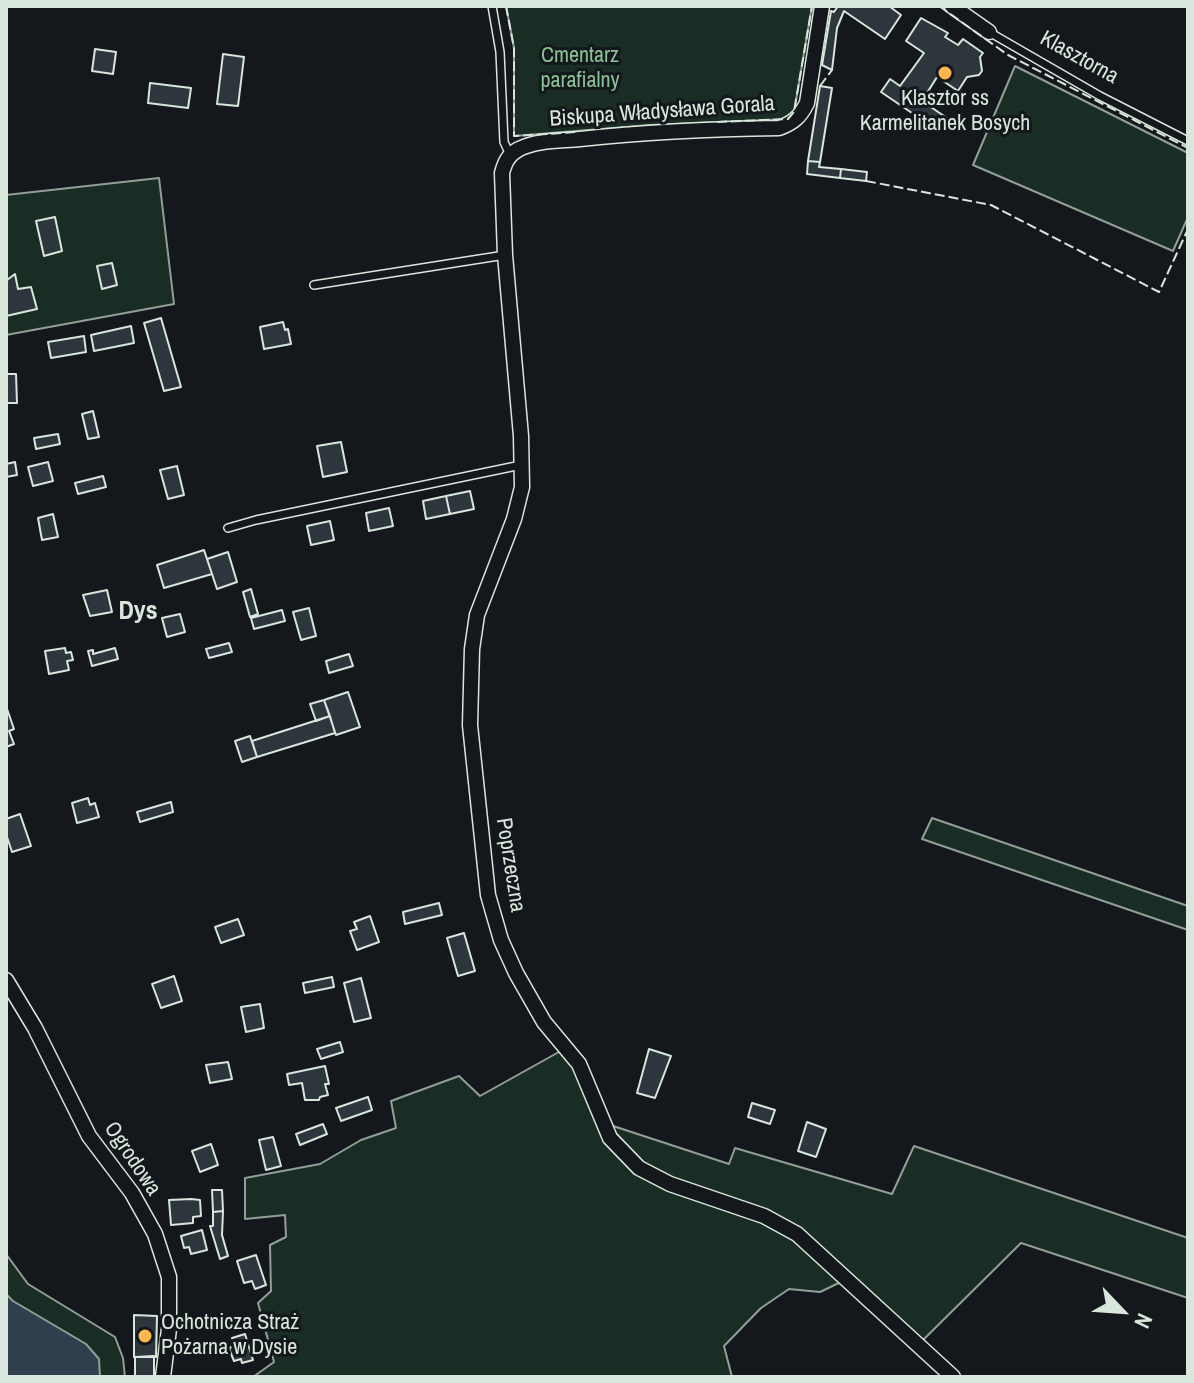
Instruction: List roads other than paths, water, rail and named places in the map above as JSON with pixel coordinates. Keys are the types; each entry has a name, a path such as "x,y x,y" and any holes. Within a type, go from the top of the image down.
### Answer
{"street":[{"name":"Biskupa Władysława Gorala","path":"510,155 544,142 645,132 779,128 790,123 802,113 807,103 822,6"},
{"name":"Klasztorna","path":"952,6 989,32"},
{"name":"Poprzeczna","path":"510,155 502,173 522,487 514,519 477,615 472,649 470,725 488,895 501,940 544,1022 579,1064 610,1138 639,1168 670,1184 764,1216 797,1234 953,1377"},
{"name":"Ogrodowa","path":"6,980 35,1028 89,1136 132,1193 155,1234 169,1277 169,1329 163,1377"}],"lane":[{"path":"492,6 500,52 504,142 510,155"},
{"name":"Klasztorna","path":"989,32 1100,96 1188,141"},
{"path":"314,285 505,255"},
{"path":"228,528 521,465"}],"water":[{"path":"6,1294 86,1344 99,1359 100,1377 6,1377"}],"place":[{"name":"Klasztor ss Karmelitanek Bosych","path":"945,73"},
{"name":"Ochotnicza Straż Pożarna w Dysie","path":"145,1336"}],"district":[{"name":"Dys","path":"138,612"}],"park label":[{"name":"Cmentarz parafialny","path":"580,68"}]}
